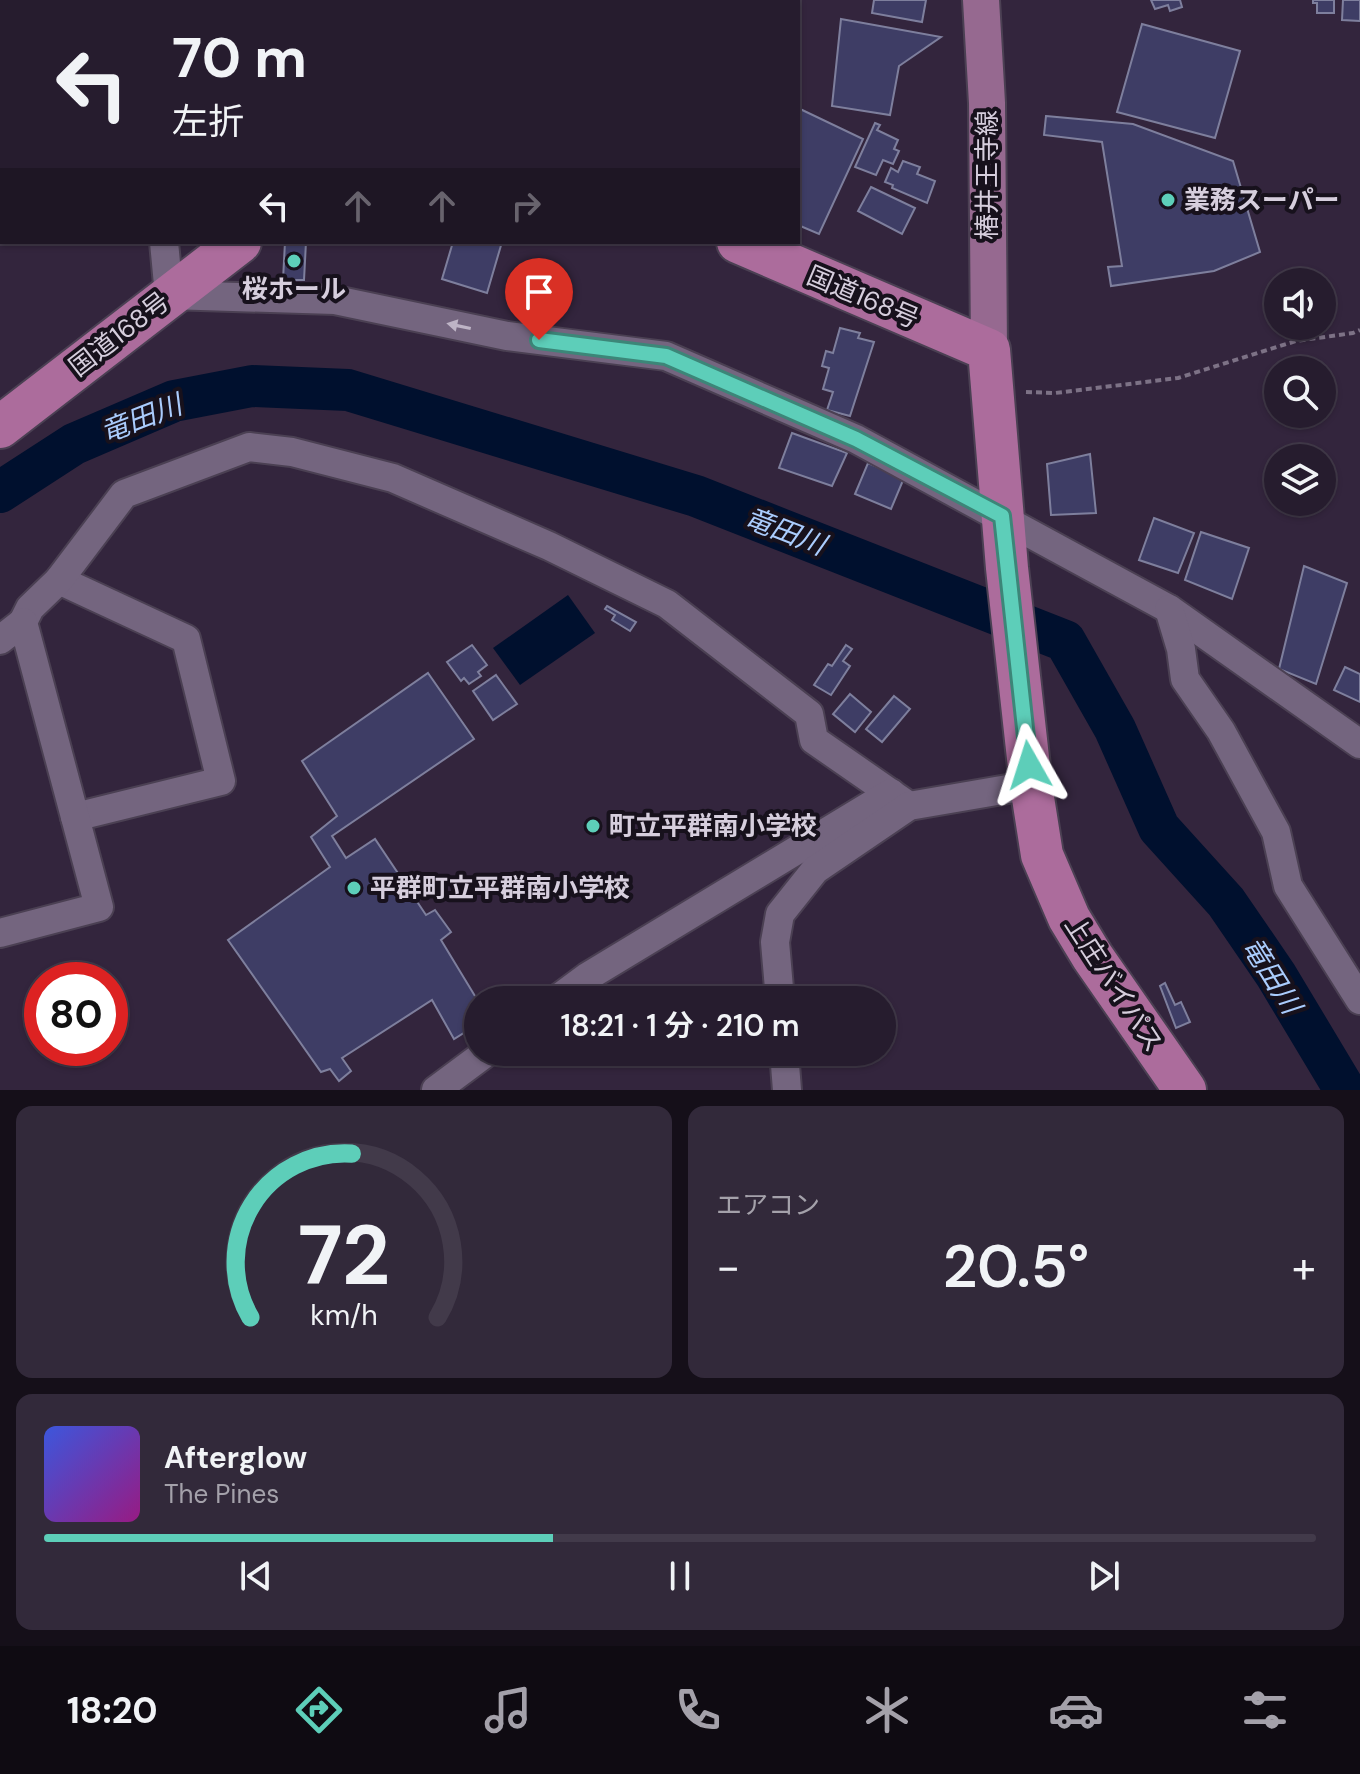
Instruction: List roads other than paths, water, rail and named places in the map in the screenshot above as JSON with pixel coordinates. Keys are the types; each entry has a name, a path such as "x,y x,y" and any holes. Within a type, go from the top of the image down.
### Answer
{"highway":[{"name":"国道168号","path":"0,427 237,244"},
{"name":"国道168号","path":"742,244 990,370"},
{"name":"上庄バイパス","path":"990,370 1007,568 1042,855 1069,918 1092,956 1185,1090"}],"main road":[{"name":"椿井王寺線","path":"981,0 987,103 990,370"}],"street":[{"path":"164,244 169,295 335,300 507,336 666,356 856,439 1169,609 1360,744"},
{"path":"0,640 23,622 30,608 59,580 124,494 249,447 292,452 393,478 549,546 667,604 809,714 814,740 900,800"},
{"path":"59,580 186,639 221,781 75,817"},
{"path":"1169,609 1181,649 1185,679 1221,731 1276,832 1288,886 1360,1000"},
{"path":"0,933 99,907 23,622"},
{"path":"575,986 900,800 1029,765"},
{"path":"779,986 775,942 780,914 815,870 900,800"},
{"path":"436,1090 468,1066"},
{"path":"785,1066 787,1090"}],"water":[{"path":"568,595 595,633 520,685 493,648"}],"waterway":[{"name":"竜田川","path":"0,492 74,444 174,401 252,386 348,390 696,496 1065,641 1115,729 1159,828 1226,902 1276,975 1345,1090"}],"place":[{"name":"業務スーパー","path":"1168,200"},
{"name":"桜ホール","path":"294,261"},
{"name":"町立平群南小学校","path":"593,826"},
{"name":"平群町立平群南小学校","path":"354,888"}]}
